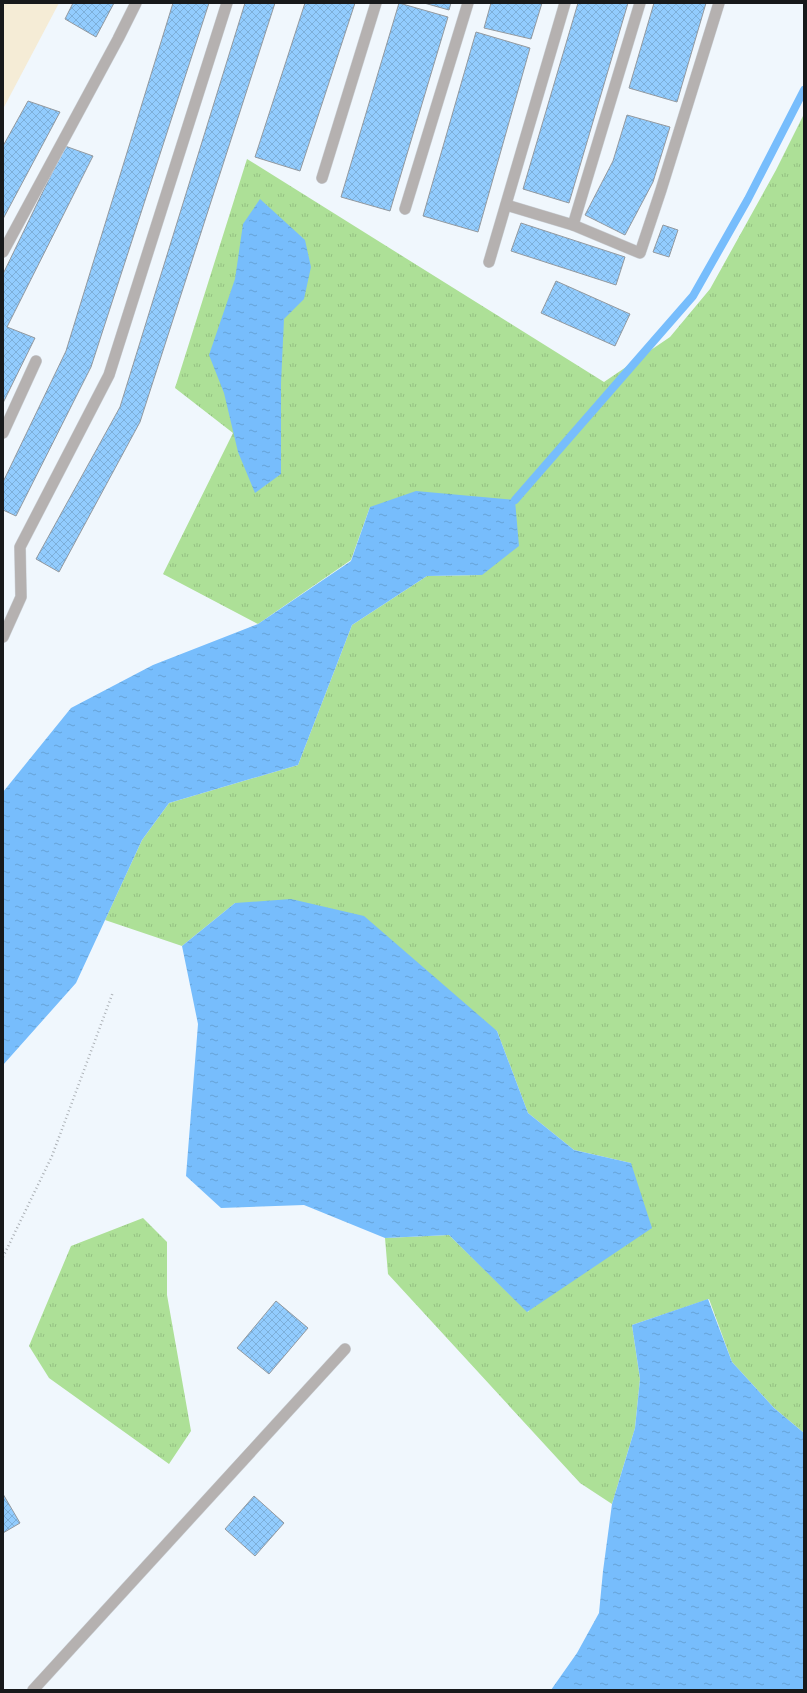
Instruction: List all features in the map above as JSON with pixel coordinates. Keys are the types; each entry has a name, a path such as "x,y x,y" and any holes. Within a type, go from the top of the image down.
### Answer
{"lane":[{"path":"3,252 136,3"},
{"path":"3,637 20,597 20,547 109,376 227,3"},
{"path":"322,178 376,3"},
{"path":"405,209 468,3"},
{"path":"489,262 565,3"},
{"path":"573,225 640,3"},
{"path":"506,205 573,225 640,253 719,3"},
{"path":"3,433 36,361"},
{"path":"33,1690 345,1349"}],"path":[{"path":"3,1257 52,1156 113,992"}],"shaded area":[{"path":"3,3 59,3 3,109"}],"green space":[{"path":"804,114 804,1433 774,1408 732,1362 709,1299 632,1325 640,1379 635,1428 612,1504 580,1483 388,1274 385,1238 449,1235 528,1312 631,1163 574,1150 528,1113 497,1031 235,903 182,946 105,920 142,840 169,803 298,765 352,625 427,576 482,575 370,507 351,560 258,624 163,574 233,433 175,388 247,159 604,382 670,337 710,289 776,170"},
{"path":"143,1218 167,1242 167,1295 191,1431 169,1464 49,1378 29,1346 71,1246"}],"water":[{"path":"260,199 305,240 311,267 304,299 284,319 281,383 281,474 255,493 238,452 224,393 209,355 235,279 243,224"},
{"path":"416,491 515,500 519,546 482,575 427,576 352,625 298,765 169,803 142,840 76,983 3,1065 3,792 71,708 153,665 258,624 351,561 370,507"},
{"path":"291,899 364,916 497,1031 528,1113 574,1150 631,1163 652,1228 527,1312 449,1235 385,1238 304,1205 221,1208 186,1176 198,1024 182,946 235,903"},
{"path":"708,1299 732,1362 774,1408 804,1433 804,1690 551,1690 577,1653 599,1613 612,1504 635,1428 640,1379 632,1325"}],"building":[{"path":"73,3 114,3 96,37 65,19"},
{"path":"173,3 209,3 91,367 16,516 3,510 3,482 66,351"},
{"path":"245,3 275,3 140,422 59,572 36,559 120,407"},
{"path":"305,3 355,3 300,171 255,157"},
{"path":"399,3 448,17 390,211 341,197"},
{"path":"424,3 451,3 449,10"},
{"path":"491,3 542,3 531,39 484,28"},
{"path":"578,3 628,3 569,203 523,189"},
{"path":"654,3 706,3 677,102 629,88"},
{"path":"476,32 530,48 478,232 423,216"},
{"path":"28,101 60,112 3,219 3,146"},
{"path":"627,115 670,127 653,182 625,235 585,215 613,161"},
{"path":"65,146 93,156 7,327 35,338 3,403 3,274"},
{"path":"521,223 625,257 616,285 511,251"},
{"path":"663,225 678,230 669,257 653,252"},
{"path":"556,281 630,314 615,346 541,313"},
{"path":"276,1301 308,1328 269,1374 237,1348"},
{"path":"3,1494 20,1523 3,1533"},
{"path":"254,1496 284,1523 255,1556 225,1529"}],"waterway":[{"path":"515,500 693,296 748,199 804,90"}]}
